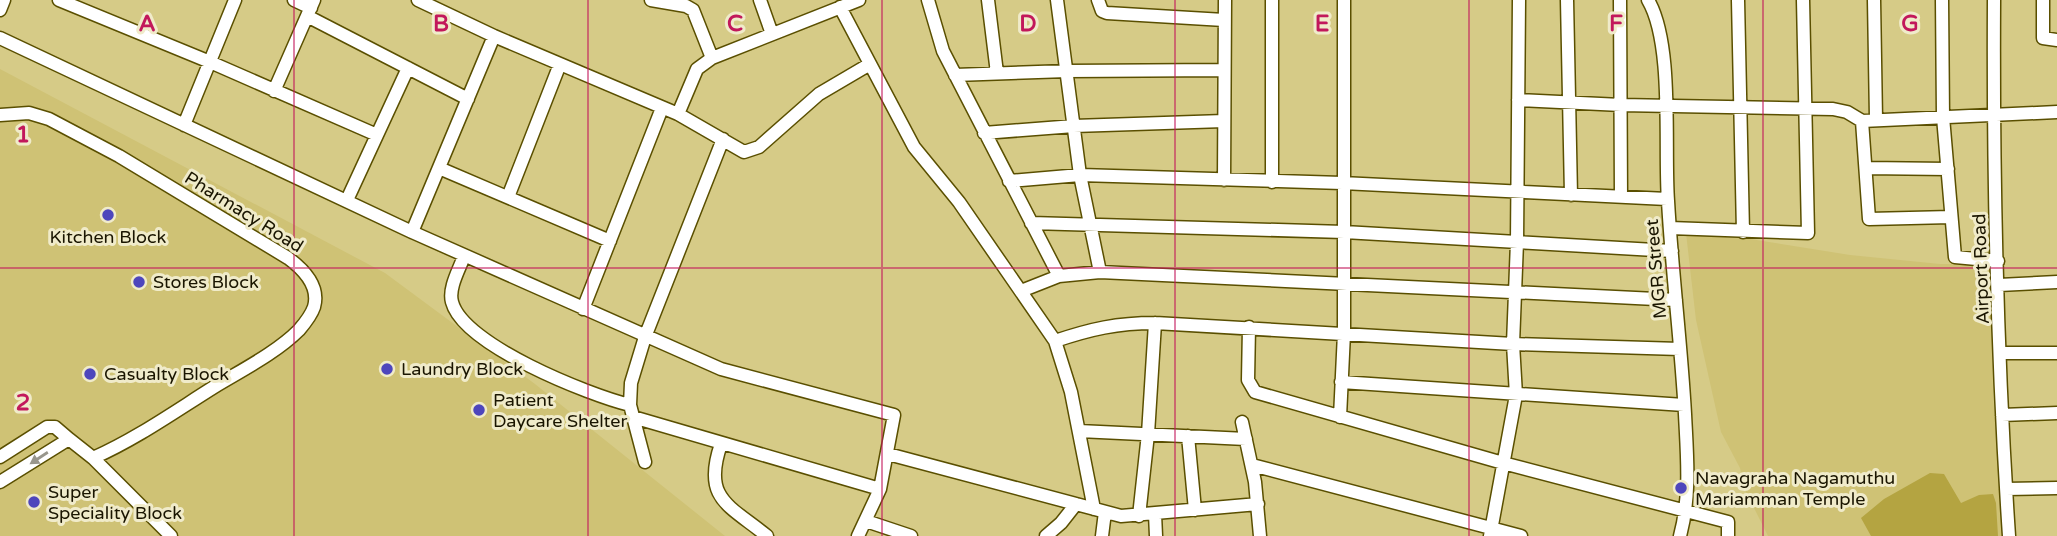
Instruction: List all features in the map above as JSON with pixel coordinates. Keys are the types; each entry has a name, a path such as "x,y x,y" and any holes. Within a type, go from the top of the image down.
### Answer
{"street":[{"path":"0,10 5,0"},
{"path":"59,0 377,135"},
{"path":"184,125 235,0"},
{"path":"294,0 408,68 468,99"},
{"path":"760,0 772,34"},
{"path":"678,114 697,69 712,58 859,0"},
{"path":"928,0 943,51 1059,276"},
{"path":"988,0 997,73"},
{"path":"1057,0 1080,175 1100,272"},
{"path":"1098,0 1102,11 1107,13 1224,20"},
{"path":"1224,180 1225,0"},
{"path":"1272,0 1272,182"},
{"path":"1340,417 1344,333 1344,0"},
{"path":"1491,532 1516,395 1513,292 1518,193 1518,0"},
{"path":"1567,0 1571,195"},
{"path":"1620,0 1621,197"},
{"name":"MGR Street","path":"1648,0 1653,7 1664,71 1667,199 1681,349 1689,483 1687,510 1680,536"},
{"path":"1738,0 1743,233"},
{"path":"1670,228 1743,233 1808,233 1803,0"},
{"path":"1874,0 1876,119"},
{"path":"1942,0 1943,117 1955,257 1998,261"},
{"name":"Airport Road","path":"1994,0 1993,113 2002,415 2009,536"},
{"path":"2043,0 2043,38 2057,40"},
{"path":"424,1 494,36 678,114 738,150 752,151 760,147 819,94 870,64"},
{"path":"656,1 693,10 712,58"},
{"path":"840,7 914,147 958,202 1055,341 1067,374 1099,510 1102,536"},
{"path":"274,91 310,8"},
{"path":"412,232 494,36"},
{"path":"0,38 412,232 645,337 721,369 894,415 880,489 858,536"},
{"path":"508,197 560,64"},
{"path":"347,200 408,68"},
{"path":"955,75 1224,70"},
{"path":"1518,100 1621,105 1805,108 1847,112 1862,121 2057,112"},
{"path":"583,309 662,108"},
{"name":"Pharmacy Road","path":"0,115 29,113 49,119 119,156 288,258 306,275 315,296 313,311 307,320 298,331 279,345 124,444 93,458"},
{"path":"984,133 1074,126 1224,121"},
{"path":"1862,121 1869,219 1951,216"},
{"path":"645,462 631,411 631,383 645,337 723,139"},
{"path":"439,168 610,240"},
{"path":"1866,168 1948,169"},
{"path":"1009,181 1080,175 1342,183 1667,199"},
{"path":"1031,223 1344,232 1672,251"},
{"path":"464,256 451,295 457,313 467,325 513,358 631,411 721,444 880,489"},
{"path":"1021,291 1059,276 1100,272 1676,300"},
{"path":"1999,285 2057,282"},
{"path":"1055,341 1123,323 1155,323 1513,344 1681,349"},
{"path":"1139,516 1148,435 1155,323"},
{"path":"1249,327 1248,380 1255,392 1503,463 1728,522 1728,536"},
{"path":"2001,353 2057,352"},
{"path":"1341,382 1684,405"},
{"path":"2002,415 2057,413"},
{"path":"1242,422 1252,465 1260,536"},
{"path":"0,457 47,427 55,428 93,458 171,536"},
{"path":"1079,431 1246,439"},
{"path":"1188,436 1195,510"},
{"path":"0,482 69,439"},
{"path":"721,444 714,463 713,479 719,497 768,536"},
{"path":"888,454 1121,516 1258,504"},
{"path":"1252,465 1491,532 1521,536"},
{"path":"2006,489 2057,488"},
{"path":"1046,536 1076,504"},
{"path":"1155,514 1156,536"},
{"path":"866,521 911,536"}],"shaded area":[{"path":"0,69 385,273 535,384 725,536 0,536"},
{"path":"1686,233 1744,238 1850,255 1990,268 1993,395 2005,536 1768,536 1745,490 1740,468 1721,432 1696,320"},
{"path":"1930,473 1944,474 1961,503 1979,495 1993,494 1998,536 1871,536 1861,518 1884,499"}],"place":[{"name":"Kitchen Block","path":"108,215"},
{"name":"Stores Block","path":"139,282"},
{"name":"Laundry Block","path":"387,369"},
{"name":"Casualty Block","path":"90,374"},
{"name":"Patient Daycare Shelter","path":"479,410"},
{"name":"Navagraha Nagamuthu Mariamman Temple","path":"1681,488"},
{"name":"Super Speciality Block","path":"34,502"}]}
